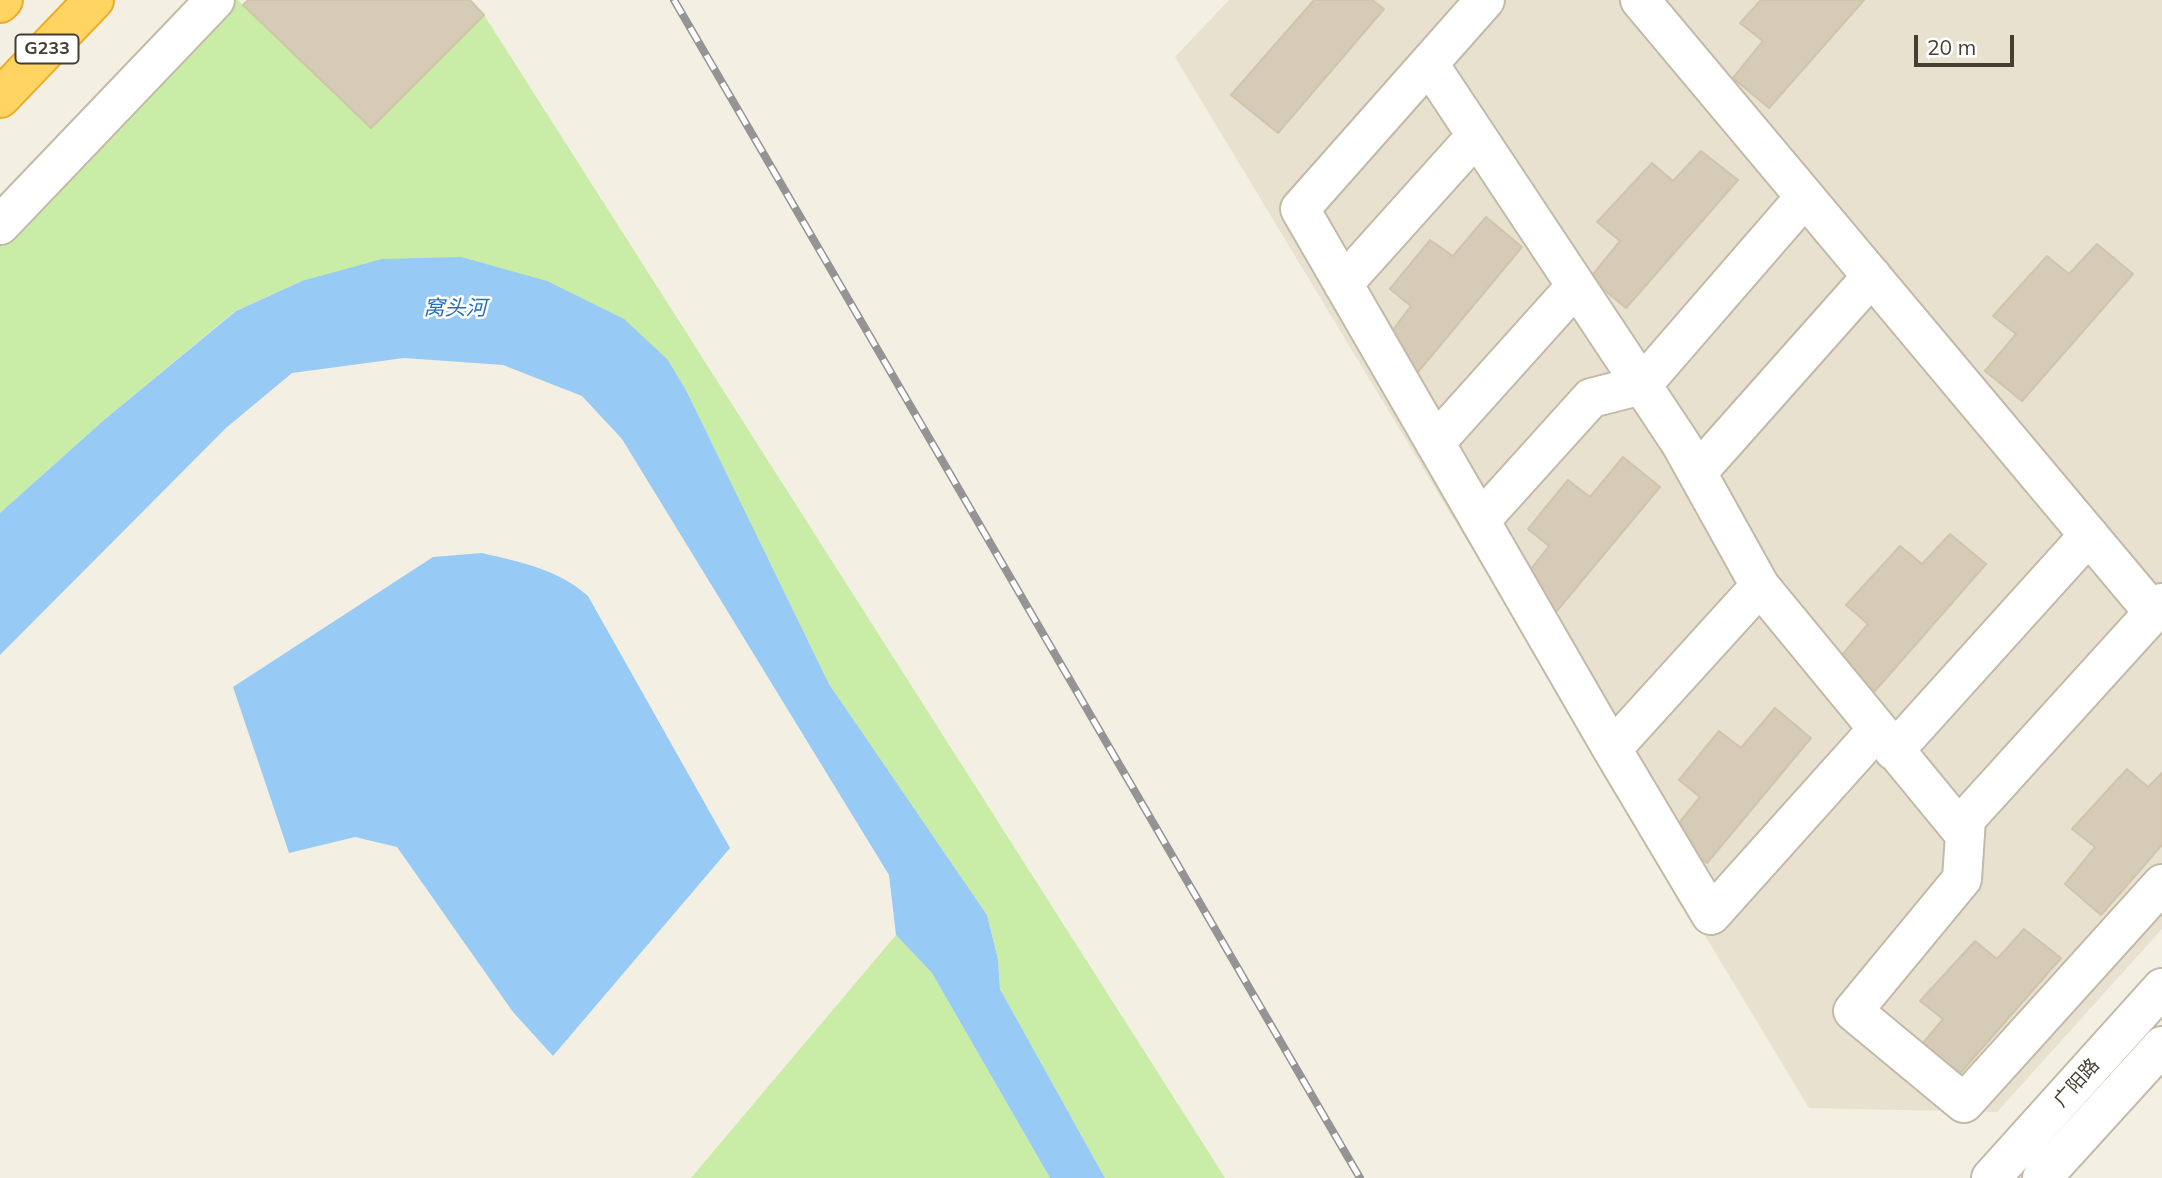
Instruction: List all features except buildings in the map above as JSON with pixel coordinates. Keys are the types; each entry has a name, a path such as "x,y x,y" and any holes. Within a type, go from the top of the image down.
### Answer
{"highway":[{"name":"G233","path":"0,99 94,0"}],"street":[{"path":"0,225 215,0"},
{"path":"1485,0 1300,209 1612,749 1712,915 2089,535"},
{"path":"1640,0 2089,535 2158,608 1966,819 1962,879 1853,1011 1964,1103 2162,884"},
{"path":"1429,64 1642,385 1697,473 1760,586 1965,835"},
{"path":"1343,284 1476,136"},
{"path":"1480,521 1591,398 1642,385 1805,197"},
{"path":"1697,473 1872,276"},
{"path":"1435,443 1576,286"},
{"path":"1612,749 1760,586"},
{"name":"广阳路","path":"1991,1178 2162,988"},
{"name":"广阳路","path":"2042,1178 2162,1046"}],"shaded area":[{"path":"1229,0 2162,0 2162,929 1997,1112 1809,1108 1175,57"}],"green space":[{"path":"234,0 238,0 371,128 484,15 1225,1178 1105,1178 1000,989 998,959 987,915 829,684 686,390 668,360 302,281 235,311 104,420 0,513 0,244"},
{"path":"896,935 932,973 1050,1178 691,1178"}],"water":[{"name":"窝头河","path":"461,257 547,281 624,319 668,360 686,390 829,684 987,915 998,959 1000,989 1105,1178 1050,1178 932,973 896,935 889,875 622,439 582,396 503,365 404,358 292,373 226,428 0,655 0,513 104,420 236,311 302,281 382,259"},
{"path":"482,553 551,573 588,596 730,848 553,1056 513,1012 397,847 355,837 289,853 233,687 433,557"}],"railway":[{"path":"674,0 1360,1178"}]}
